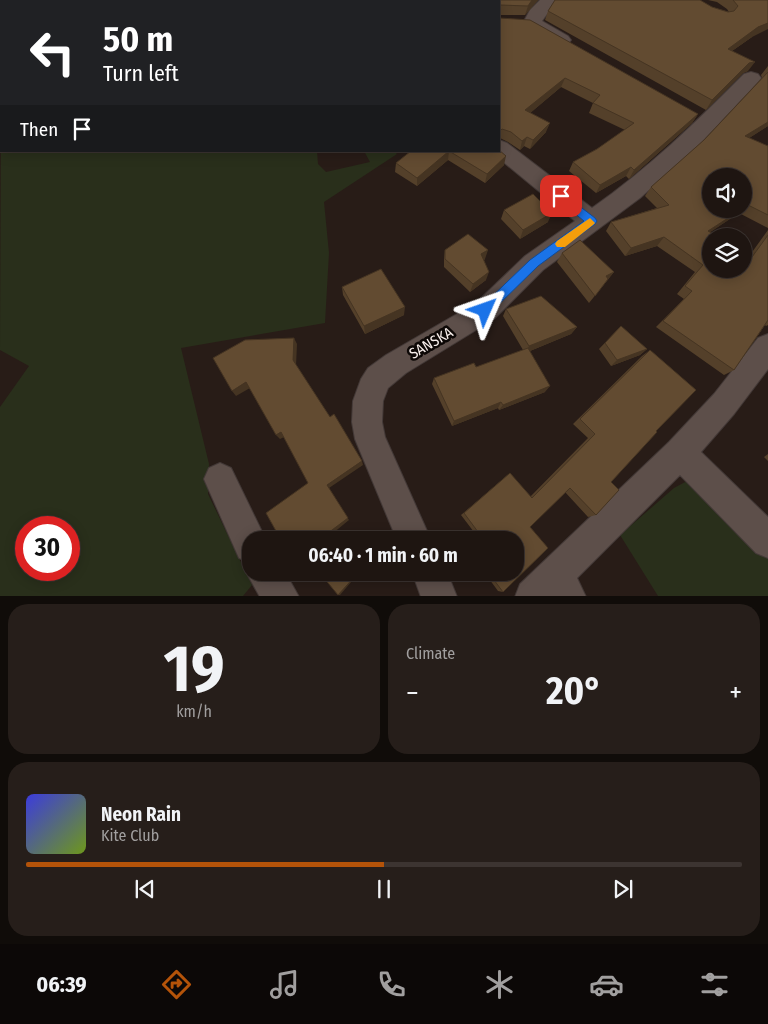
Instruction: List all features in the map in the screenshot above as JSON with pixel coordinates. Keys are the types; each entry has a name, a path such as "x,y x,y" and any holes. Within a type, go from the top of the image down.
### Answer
{"street":[{"path":"549,0 525,23 578,49"},
{"name":"SANSKA","path":"410,531 370,439 367,411 371,389 378,378 396,364 485,310 534,263 632,192 688,143 698,116 751,78"},
{"path":"500,149 592,221"},
{"path":"553,589 724,404 768,347"},
{"path":"680,453 768,541"},
{"path":"220,479 244,531"},
{"path":"270,581 281,596"},
{"path":"432,581 439,596"}],"green space":[{"path":"1,152 317,152 318,164 326,172 370,162 365,152 395,152 397,154 324,202 329,253 325,323 181,348 209,464 208,494 242,564 242,581 250,581 252,585 243,596 0,596 0,407 29,366 0,350"},
{"path":"687,481 698,486 768,558 768,596 658,596 620,535 674,488"}],"building":[{"path":"500,0 532,0 528,6 500,5"},
{"path":"555,0 700,0 712,7 728,12 734,11 738,6 733,0 768,0 768,23 758,27 728,49 755,62 749,63 712,100 548,11"},
{"path":"500,18 530,20 698,114 634,170 631,167 600,185 573,162 597,149 634,123 593,103 600,95 565,78 525,110 550,123 533,140 527,137 522,141 511,132 502,129 500,131"},
{"path":"768,72 768,122 745,136 768,146 768,215 752,207 752,168 702,168 702,218 728,218 713,228 702,228 702,264 664,237 631,248 611,222 669,205 651,187 704,140"},
{"path":"500,151 506,156 487,174 451,152"},
{"path":"410,152 448,152 417,178 396,163"},
{"path":"533,194 552,213 523,230 504,210"},
{"path":"468,234 488,250 481,254 489,272 473,284 445,259 445,250"},
{"path":"768,235 768,320 734,370 663,321 692,291 685,286 702,266 702,278 752,278 752,257"},
{"path":"580,240 614,272 606,276 608,279 595,296 562,253"},
{"path":"381,269 405,307 364,326 342,287"},
{"path":"541,296 577,327 529,346 506,309"},
{"path":"621,326 647,349 617,360 605,343"},
{"path":"294,338 293,360 330,417 334,414 362,461 327,485 348,518 331,531 276,531 266,513 308,483 281,432 276,435 246,382 232,391 213,358 245,340"},
{"path":"528,348 550,386 503,405 501,402 454,421 434,378 474,363 476,367"},
{"path":"650,350 696,390 656,431 611,482 619,490 596,515 570,488 530,527 548,548 524,571 524,531 477,531 464,513 510,473 532,498 595,434 580,419"},
{"path":"326,581 351,581 338,595"},
{"path":"495,581 514,581 503,592"}],"slow traffic":[{"path":"561,244 590,223"}],"route":[{"path":"485,310 534,263 592,221 561,196"}]}
